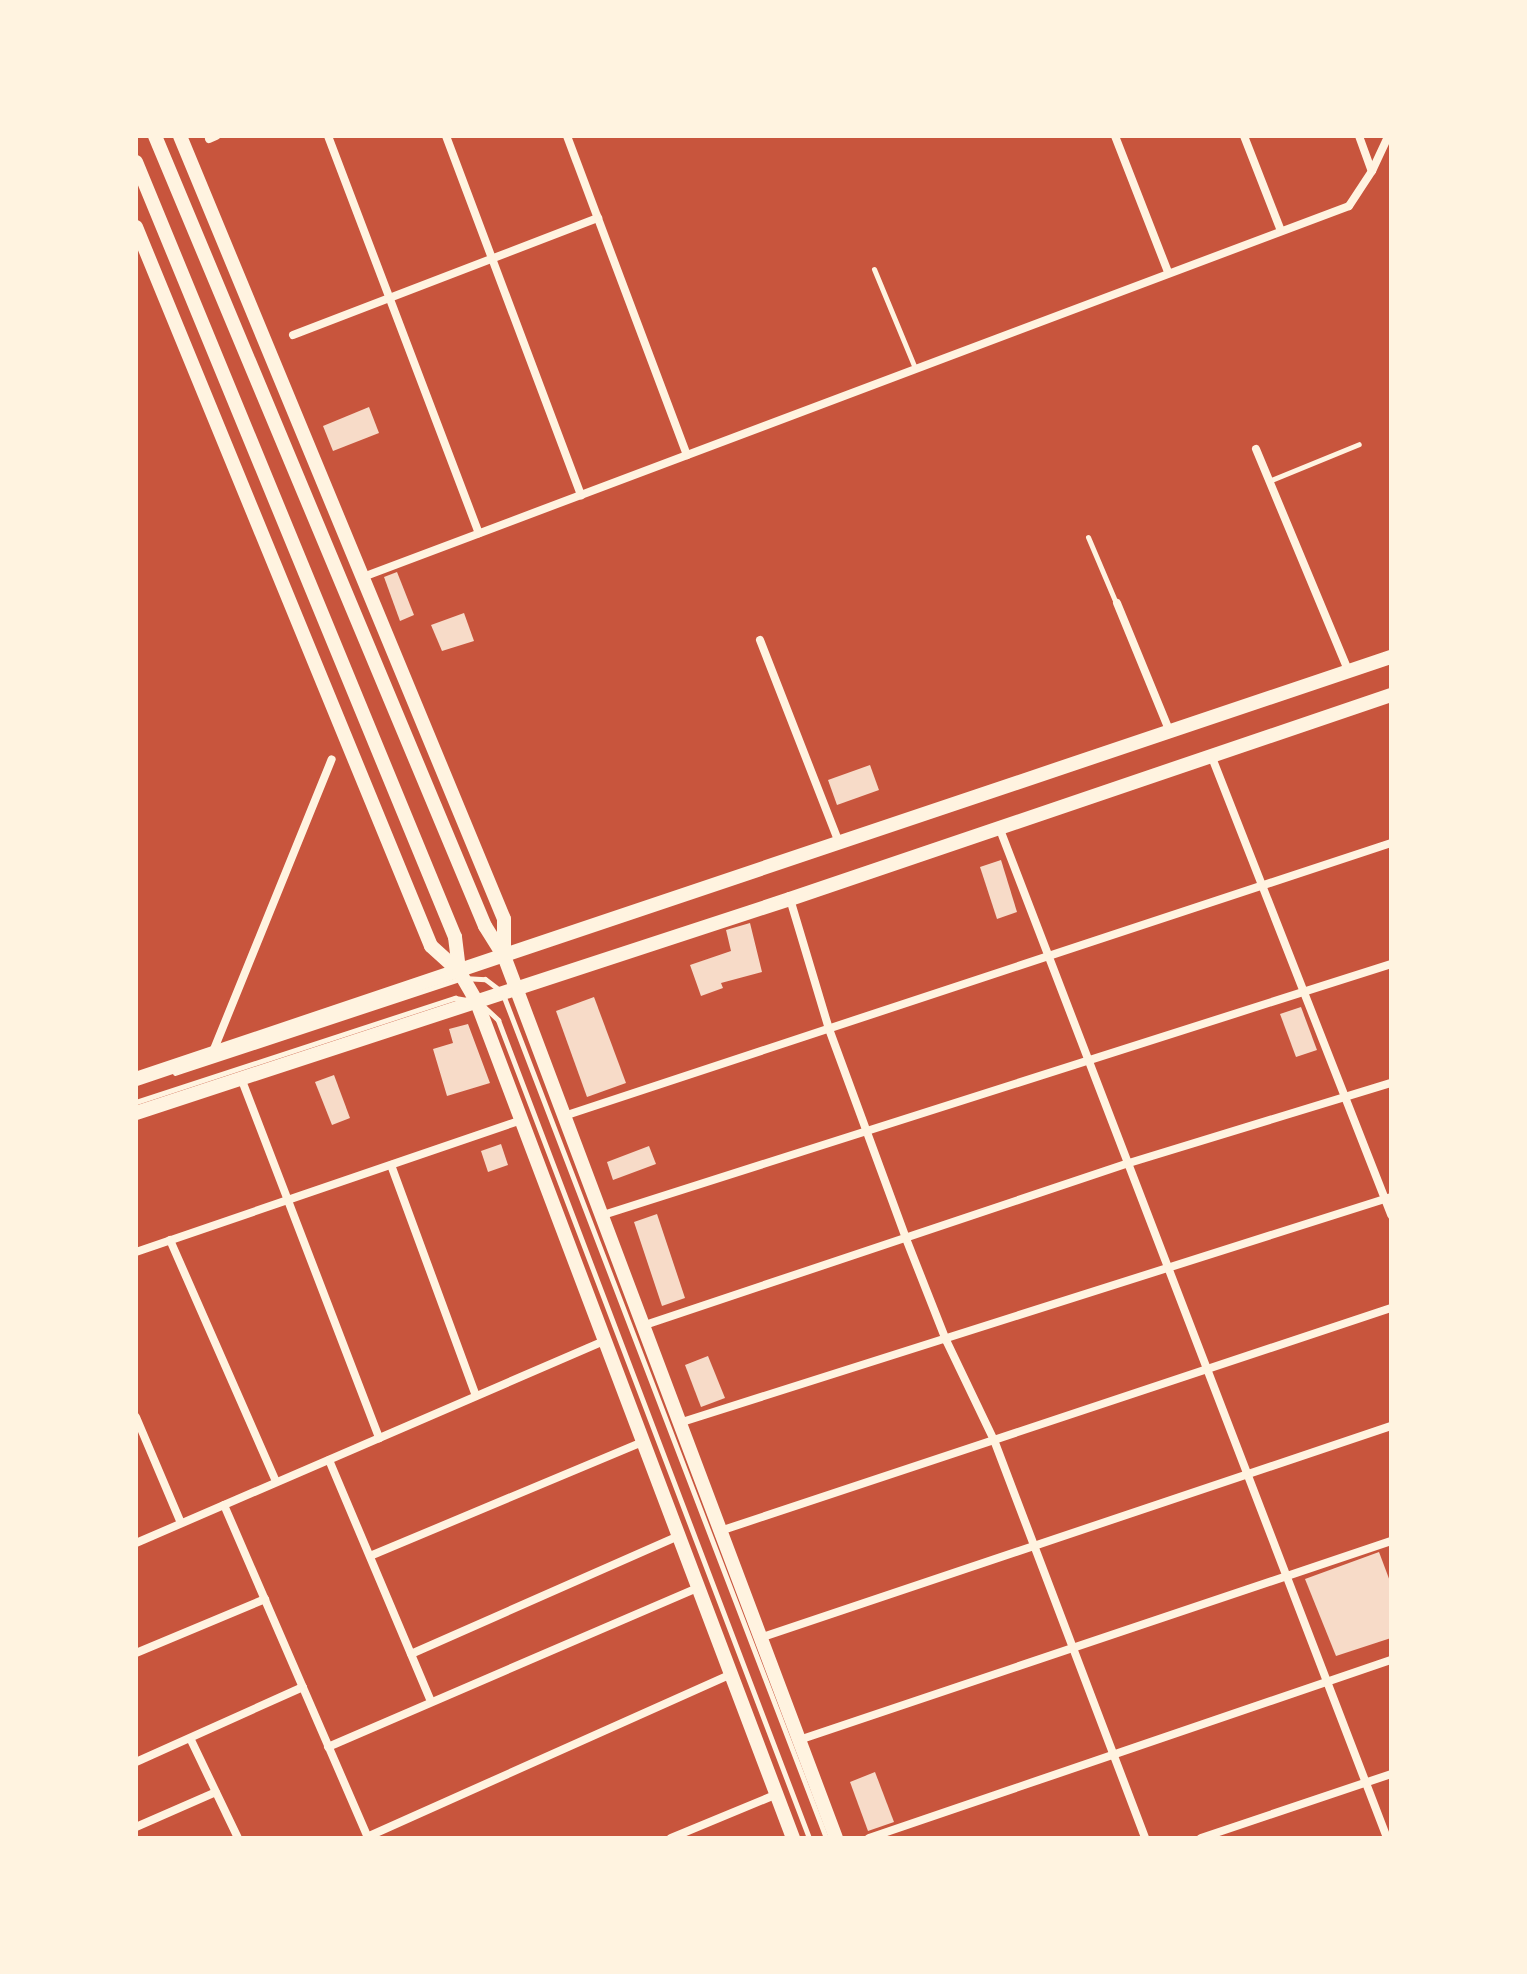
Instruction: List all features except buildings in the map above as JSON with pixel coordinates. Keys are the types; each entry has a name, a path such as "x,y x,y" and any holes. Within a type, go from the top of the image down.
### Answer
{"main road":[{"path":"155,136 485,926 504,956"},
{"path":"180,136 504,919 504,956 509,990 564,1116 836,1838"},
{"path":"136,162 455,937 461,974"},
{"path":"136,227 431,946 461,974 476,1000 793,1838"},
{"path":"296,470 315,462"},
{"path":"275,566 298,558"},
{"path":"136,1079 461,974 504,956 838,840 1391,657"},
{"path":"136,1113 790,899 999,825 1391,695"}],"street":[{"path":"328,136 479,533"},
{"path":"446,136 581,495"},
{"path":"567,136 687,455"},
{"path":"1115,136 1168,272"},
{"path":"1244,136 1281,231"},
{"path":"1359,136 1372,171"},
{"path":"363,577 1349,206 1372,171 1388,136"},
{"path":"293,335 598,218"},
{"path":"1256,449 1348,670"},
{"path":"1117,603 1169,730"},
{"path":"760,640 838,840"},
{"path":"1211,755 1388,1198 1391,1215"},
{"path":"211,1055 332,759"},
{"path":"999,825 1387,1838"},
{"path":"564,1116 1391,843"},
{"path":"790,899 829,1029 905,1236 946,1340 994,1440 1145,1838"},
{"path":"600,1216 1305,994 1391,964"},
{"path":"241,1078 379,1438"},
{"path":"641,1326 1129,1163 1391,1083"},
{"path":"136,1252 521,1120"},
{"path":"391,1165 476,1396"},
{"path":"678,1423 1388,1198"},
{"path":"170,1240 276,1482"},
{"path":"719,1531 1391,1308"},
{"path":"136,1543 604,1341"},
{"path":"136,1417 181,1523"},
{"path":"760,1638 1391,1426"},
{"path":"370,1556 642,1442"},
{"path":"329,1460 431,1701"},
{"path":"224,1505 368,1837 731,1674"},
{"path":"411,1654 678,1536"},
{"path":"799,1740 1391,1541"},
{"path":"328,1747 698,1588"},
{"path":"136,1653 265,1599"},
{"path":"869,1838 1391,1660"},
{"path":"136,1762 191,1740 303,1687"},
{"path":"191,1740 238,1838"},
{"path":"1201,1838 1391,1774"},
{"path":"136,1827 216,1792"},
{"path":"671,1838 777,1794"}],"lane":[{"path":"874,269 915,368"},
{"path":"1269,481 1359,444"},
{"path":"1088,537 1117,603"},
{"path":"136,1086 461,974 485,979 509,990 826,1838"},
{"path":"136,1102 455,998 476,1000 498,1020 809,1838"}]}
